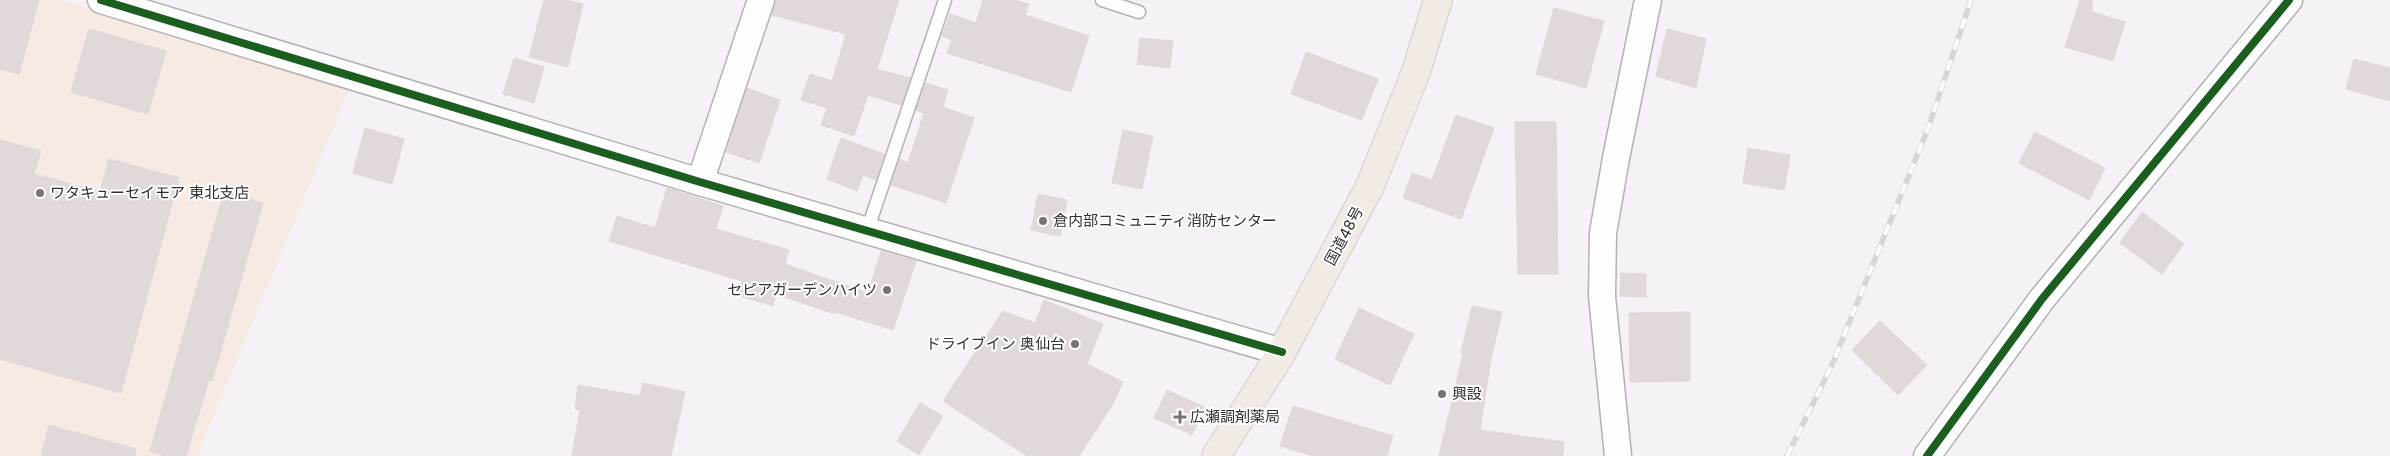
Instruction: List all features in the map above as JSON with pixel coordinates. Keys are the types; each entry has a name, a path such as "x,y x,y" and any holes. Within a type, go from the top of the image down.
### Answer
{"highway":[{"name":"国道48号","path":"1216,456 1282,352 1370,186 1416,72 1438,0"}],"street":[{"path":"100,0 700,182 1282,352"},
{"path":"700,182 761,0"},
{"path":"1618,456 1602,296 1603,233 1648,0"},
{"path":"1927,456 2042,299 2289,0"}],"lane":[{"path":"868,231 945,0"},
{"path":"1102,0 1139,12"}],"shaded area":[{"path":"0,0 61,0 350,87 197,456 0,456"}],"building":[{"path":"0,0 39,0 19,74 0,69"},
{"path":"544,0 567,0 583,4 568,67 529,57"},
{"path":"776,0 899,0 877,69 910,78 901,105 868,95 854,136 821,125 827,108 801,100 810,74 832,81 846,34 772,15"},
{"path":"983,0 1015,0 1029,4 1025,15 1089,36 1071,92 947,53 952,40 942,36 950,14 976,23"},
{"path":"2080,0 2092,0 2092,12 2125,22 2113,61 2065,47"},
{"path":"1554,8 1604,21 1586,88 1536,74"},
{"path":"89,29 166,51 148,114 71,92"},
{"path":"1667,29 1706,39 1696,88 1656,76"},
{"path":"1140,38 1173,41 1170,68 1137,64"},
{"path":"1306,52 1378,79 1362,120 1291,94"},
{"path":"514,58 544,67 534,103 503,94"},
{"path":"2354,59 2390,68 2390,101 2346,89"},
{"path":"926,83 948,90 943,107 974,118 946,203 891,185 900,159 908,163 924,113 916,110"},
{"path":"747,88 780,100 759,163 726,152"},
{"path":"1456,115 1494,128 1461,219 1403,198 1412,173 1432,180"},
{"path":"1515,122 1556,122 1558,274 1518,274"},
{"path":"365,128 404,139 392,184 353,173"},
{"path":"1123,130 1153,136 1142,189 1112,183"},
{"path":"2035,132 2105,168 2089,200 2019,163"},
{"path":"841,138 884,154 876,180 863,175 857,191 827,179"},
{"path":"0,140 41,151 34,174 100,192 109,159 179,178 121,393 0,359"},
{"path":"1748,148 1790,155 1784,190 1743,183"},
{"path":"667,188 723,206 716,229 789,250 785,264 868,293 881,251 916,261 893,330 836,312 835,314 776,294 773,306 737,295 742,281 609,241 617,216 655,228"},
{"path":"224,192 263,203 212,381 209,380 186,456 165,456 150,451"},
{"path":"1038,194 1067,200 1060,236 1031,230"},
{"path":"2142,212 2184,244 2162,274 2120,243"},
{"path":"1621,273 1646,274 1646,297 1620,296"},
{"path":"1044,300 1103,324 1087,364 1123,382 1112,406 1079,456 1027,456 943,401 1003,311 1035,323"},
{"path":"1472,306 1502,312 1491,359 1480,430 1564,442 1563,456 1439,456 1463,354 1461,353"},
{"path":"1359,308 1414,334 1390,385 1335,359"},
{"path":"1690,312 1690,381 1630,382 1629,313"},
{"path":"1880,321 1927,365 1898,395 1852,350"},
{"path":"643,383 685,392 671,456 572,456 580,410 575,409 578,385 640,396"},
{"path":"1167,390 1204,407 1192,435 1154,418"},
{"path":"920,403 943,416 919,455 897,441"},
{"path":"1293,406 1393,436 1387,456 1313,456 1280,446"},
{"path":"49,425 136,449 135,456 41,456"}],"railway":[{"path":"1787,456 1832,365 1929,126 1971,0"}],"cycle path":[{"path":"101,0 700,182 1282,352"},
{"path":"1927,456 2042,299 2289,0"}],"place":[{"name":"ワタキューセイモア 東北支店","path":"40,193"},
{"name":"倉内部コミュニティ消防センター","path":"1043,221"},
{"name":"セピアガーデンハイツ","path":"887,290"},
{"name":"ドライブイン 奥仙台","path":"1075,344"},
{"name":"興設","path":"1442,394"},
{"name":"広瀬調剤薬局","path":"1180,417"}]}
